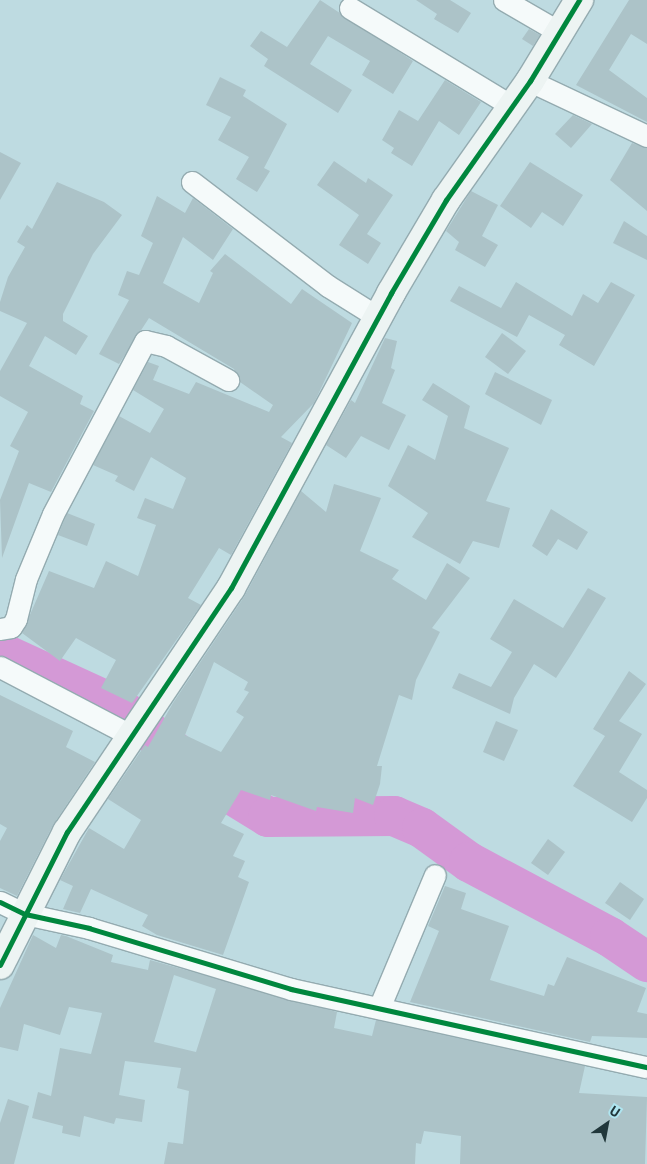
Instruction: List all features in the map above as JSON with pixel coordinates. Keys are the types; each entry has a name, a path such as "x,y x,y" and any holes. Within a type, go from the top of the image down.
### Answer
{"street":[{"path":"504,0 561,33"},
{"path":"0,965 67,832 139,728 231,588 272,507 446,200 510,105 530,81 561,33 579,0"},
{"path":"350,8 510,105"},
{"path":"530,81 647,136"},
{"path":"192,182 328,286 379,318"},
{"path":"0,629 11,627 16,619 26,578 49,522 145,341 166,346 228,380"},
{"path":"0,667 139,728"},
{"path":"379,1008 435,875"},
{"path":"0,902 26,914 89,928 292,989 647,1067"}],"building":[{"path":"320,0 413,61 393,94 362,75 370,61 328,36 310,64 352,90 338,113 264,66 268,59 250,46 261,31 287,47"},
{"path":"416,0 450,0 471,13 458,33 434,19 437,14"},
{"path":"629,0 647,0 647,44 631,34 609,70 647,98 647,122 576,85"},
{"path":"529,29 540,35 533,46 522,39"},
{"path":"220,77 246,90 243,96 287,124 264,168 270,171 257,192 236,179 249,157 218,140 231,117 206,105"},
{"path":"445,80 481,102 459,135 439,121 412,166 391,153 394,148 382,140 399,110 418,121"},
{"path":"573,115 592,124 571,148 555,134"},
{"path":"632,143 647,148 647,211 610,180"},
{"path":"0,152 21,163 0,200"},
{"path":"334,161 366,183 368,178 393,195 367,234 381,243 368,264 339,245 359,215 317,185"},
{"path":"530,162 583,195 563,226 542,212 531,228 500,206"},
{"path":"57,182 104,202 122,215 93,254 63,314 63,321 88,336 76,355 45,336 29,366 83,396 80,404 94,411 51,492 29,483 2,558 0,500 19,451 10,446 28,412 0,396 0,371 27,323 0,311 0,302 8,277 25,247 17,242 27,225 32,229"},
{"path":"471,191 498,205 482,236 498,245 485,267 455,250 459,242 446,231"},
{"path":"157,196 185,213 193,198 233,229 213,260 183,237 163,283 199,303 213,273 210,271 225,254 291,304 302,289 352,323 314,403 281,437 292,443 231,555 219,548 188,598 201,605 132,703 101,688 116,660 76,638 60,661 22,633 49,571 94,588 106,561 138,576 156,525 137,518 145,498 173,509 186,478 151,457 134,491 115,481 118,476 93,465 119,416 150,433 164,409 133,390 148,362 159,366 153,380 189,394 196,382 269,412 273,405 240,382 234,369 149,318 119,364 99,354 129,300 118,295 127,271 139,275 153,243 141,236"},
{"path":"624,221 647,236 647,260 613,243"},
{"path":"516,282 572,316 583,294 598,303 611,282 635,295 594,366 559,345 565,335 529,315 517,337 450,301 459,286 501,308"},
{"path":"502,333 526,351 508,374 485,357"},
{"path":"385,338 397,341 391,368 395,370 382,403 406,415 389,450 361,436 346,458 326,445 351,400 355,403"},
{"path":"495,372 552,400 541,425 485,394"},
{"path":"433,383 470,406 464,428 509,448 486,501 510,508 499,548 473,541 460,564 412,537 428,513 388,486 408,445 435,460 448,416 422,400"},
{"path":"334,484 381,498 360,551 399,570 392,579 426,600 447,563 470,578 432,628 440,632 416,680 412,700 399,695 377,766 382,766 380,784 373,805 355,798 353,813 317,807 316,811 271,795 270,800 241,790 221,823 244,834 233,856 245,861 238,877 249,882 223,955 157,935 142,926 148,915 91,889 80,913 63,909 73,886 60,880 89,828 124,849 141,820 108,799 145,745 148,747 173,703 244,597 301,491 326,512","holes":["214,662 248,682 244,690 249,692 236,712 244,717 221,752 185,735"]},
{"path":"551,509 588,532 577,550 558,539 547,556 532,546"},
{"path":"67,513 95,524 87,546 58,535"},
{"path":"588,588 606,598 571,655 556,678 534,664 514,698 510,714 452,688 459,673 491,687 512,652 490,639 514,599 563,628"},
{"path":"629,671 646,684 619,721 642,734 619,772 647,790 647,798 632,822 573,786 605,736 593,729"},
{"path":"0,695 73,731 66,747 95,762 53,825 17,896 0,888 0,841 7,828 0,824"},
{"path":"496,721 518,730 504,761 483,752"},
{"path":"548,839 565,852 548,875 531,863"},
{"path":"620,882 644,899 630,920 605,903"},
{"path":"445,886 466,893 461,909 509,926 490,980 544,996 548,984 554,986 567,957 646,988 637,1012 647,1014 647,1038 592,1036 590,1042 410,1002 439,931 428,926"},
{"path":"33,935 56,948 61,935 66,936 113,955 111,962 148,970 150,960 337,1012 334,1028 372,1036 376,1020 585,1066 579,1093 647,1097 645,1164 460,1164 461,1136 424,1131 421,1144 416,1143 415,1164 164,1164 168,1142 183,1144 189,1091 177,1088 181,1068 125,1061 119,1095 145,1100 142,1122 116,1118 114,1124 84,1116 80,1137 62,1133 63,1126 32,1118 38,1092 51,1096 60,1048 91,1054 102,1013 69,1007 60,1035 24,1024 18,1051 0,1047 0,1008","holes":["174,975 216,989 196,1052 154,1042"]},
{"path":"8,1099 29,1106 14,1164 0,1164 0,1123"}],"waterway":[{"path":"0,652 118,706 216,785 268,817 394,816 422,828 469,862 610,937 647,962"}],"cycle path":[{"path":"0,965 67,832 231,588 391,293 446,200 530,81 579,0"},
{"path":"0,902 25,914 89,928 291,989 647,1067"}]}
